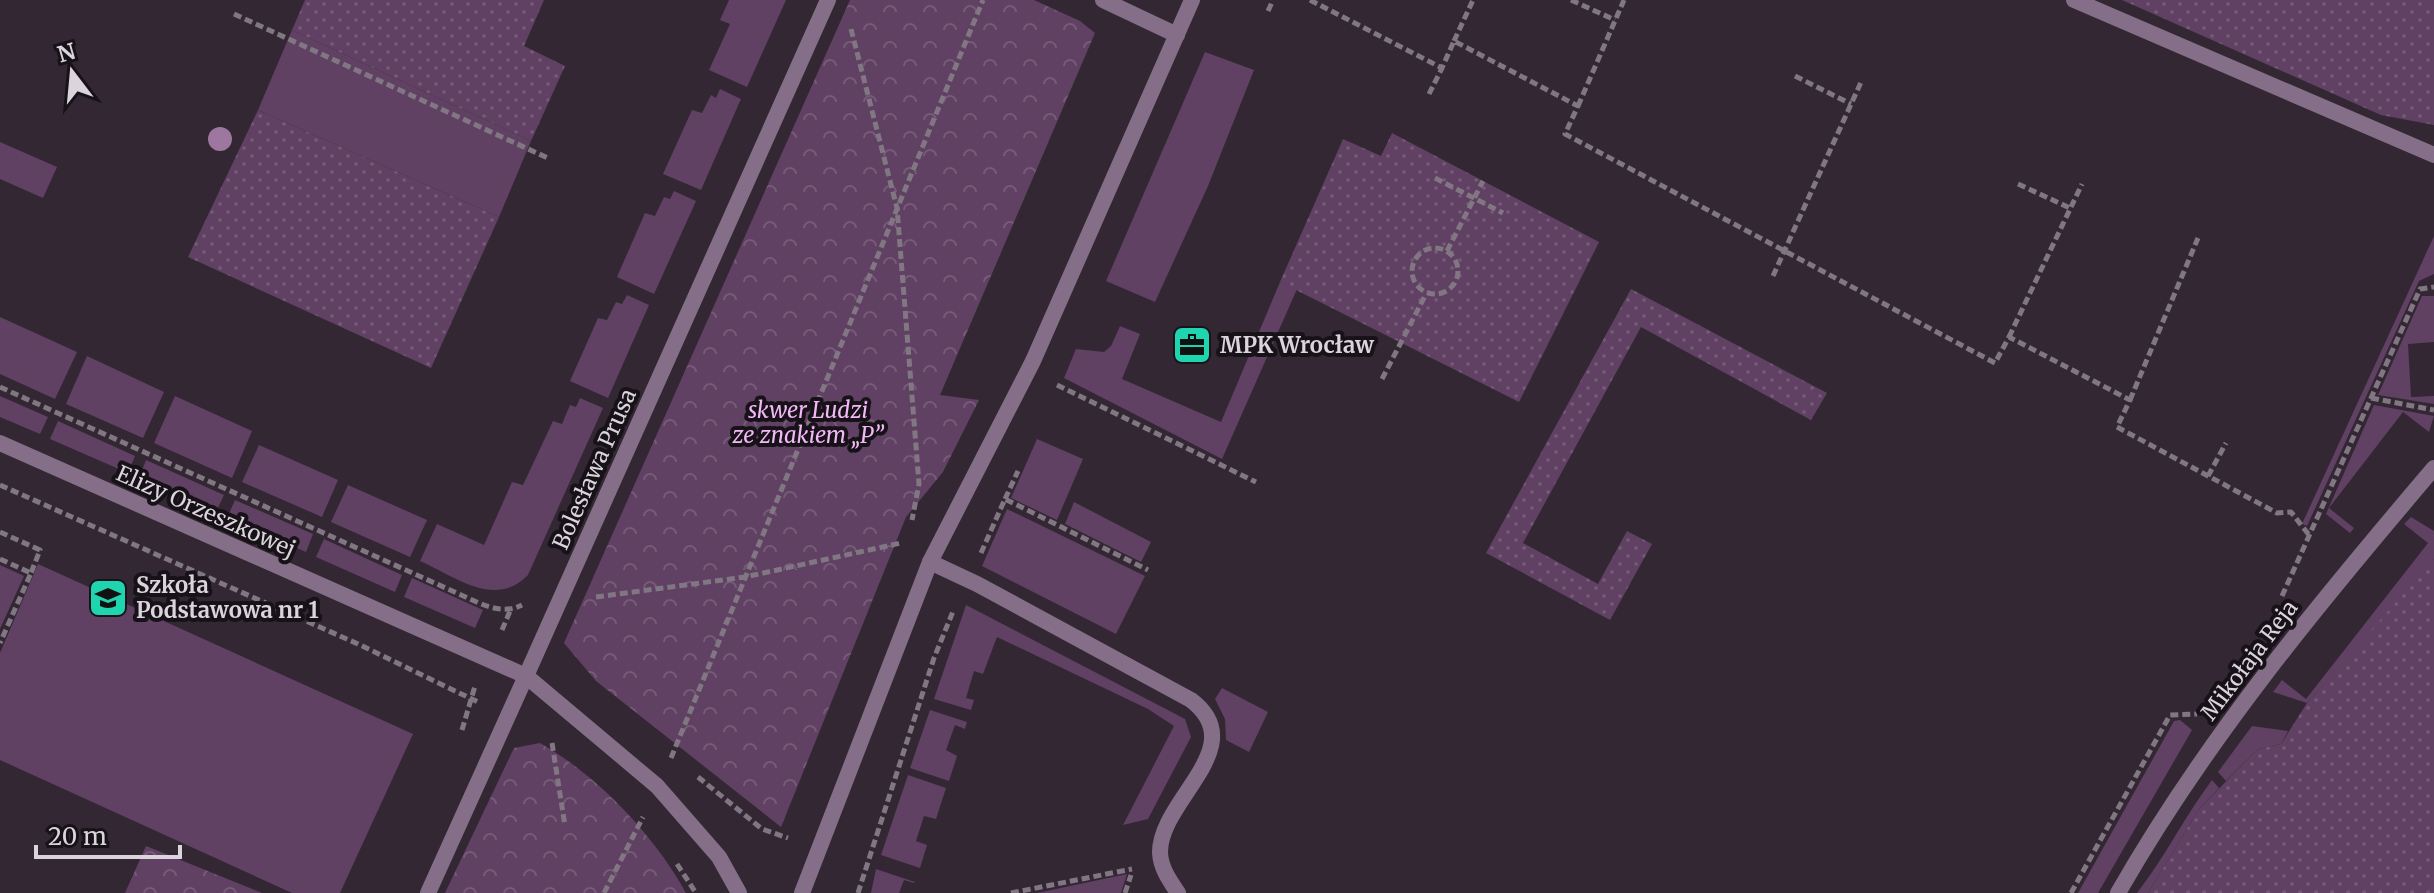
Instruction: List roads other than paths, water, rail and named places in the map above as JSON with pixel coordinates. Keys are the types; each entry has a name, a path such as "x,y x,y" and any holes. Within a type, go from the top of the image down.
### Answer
{"street":[{"name":"Bolesława Prusa","path":"428,893 828,0"},
{"path":"1103,0 1177,35"},
{"path":"802,893 930,562 1033,361 1192,0"},
{"path":"2074,0 2434,155"},
{"name":"Elizy Orzeszkowej","path":"0,443 526,676"},
{"name":"Mikołaja Reja","path":"2118,893 2231,717 2331,587 2434,468"},
{"path":"930,562 968,579 1191,700 1212,720 1214,732 1207,758 1162,838 1162,866 1178,893"},
{"path":"526,676 657,786 719,857 739,893"}],"place":[{"name":"MPK Wrocław","path":"1192,345"},
{"name":"Szkoła Podstawowa nr 1","path":"108,598"}],"park label":[{"name":"skwer Ludzi ze znakiem „P”","path":"808,422"}]}
